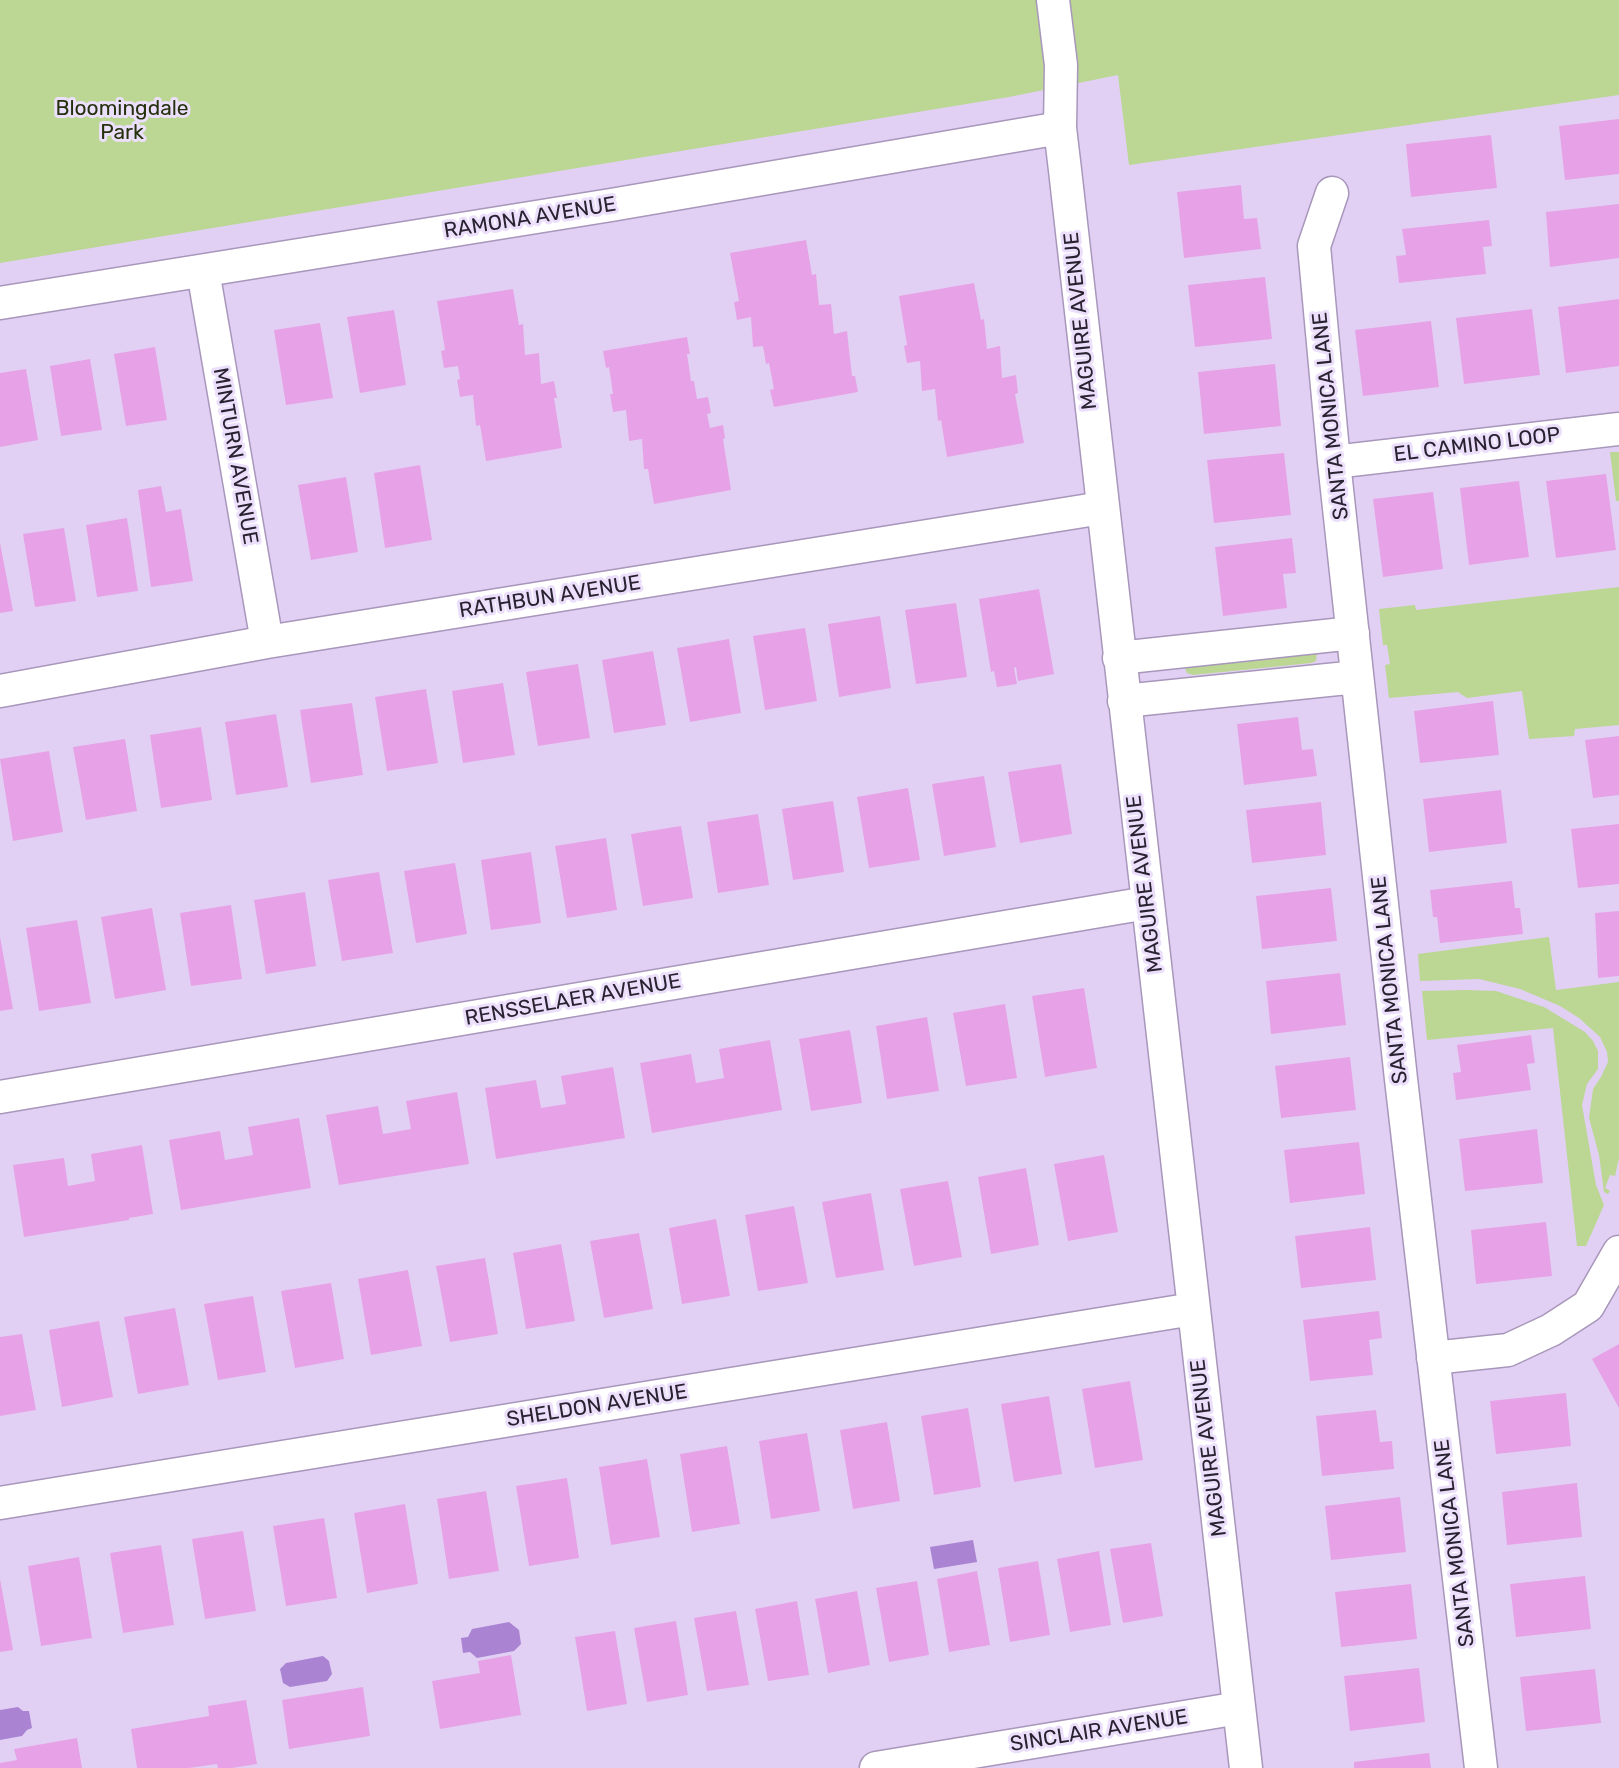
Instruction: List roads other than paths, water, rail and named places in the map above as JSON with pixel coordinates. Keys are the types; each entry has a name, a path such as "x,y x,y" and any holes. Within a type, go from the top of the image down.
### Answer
{"street":[{"name":"MAGUIRE AVENUE","path":"1054,0 1061,65 1060,128 1245,1768"},
{"name":"RAMONA AVENUE","path":"0,303 611,205 1060,128"},
{"name":"SANTA MONICA LANE","path":"1332,193 1314,246 1334,462 1479,1753"},
{"name":"MINTURN AVENUE","path":"203,271 267,642"},
{"name":"EL CAMINO LOOP","path":"1334,462 1619,429"},
{"name":"RATHBUN AVENUE","path":"0,691 267,642 1102,508"},
{"path":"1119,658 1353,633"},
{"path":"1124,701 1357,677"},
{"name":"RENSSELAER AVENUE","path":"0,1097 1147,902"},
{"path":"1433,1358 1508,1350 1551,1331 1588,1306 1619,1252"},
{"name":"SHELDON AVENUE","path":"0,1503 1193,1309"},
{"name":"SINCLAIR AVENUE","path":"876,1768 1239,1708"},
{"path":"1479,1753 1497,1768"}],"park label":[{"name":"Bloomingdale Park","path":"122,121"}]}
